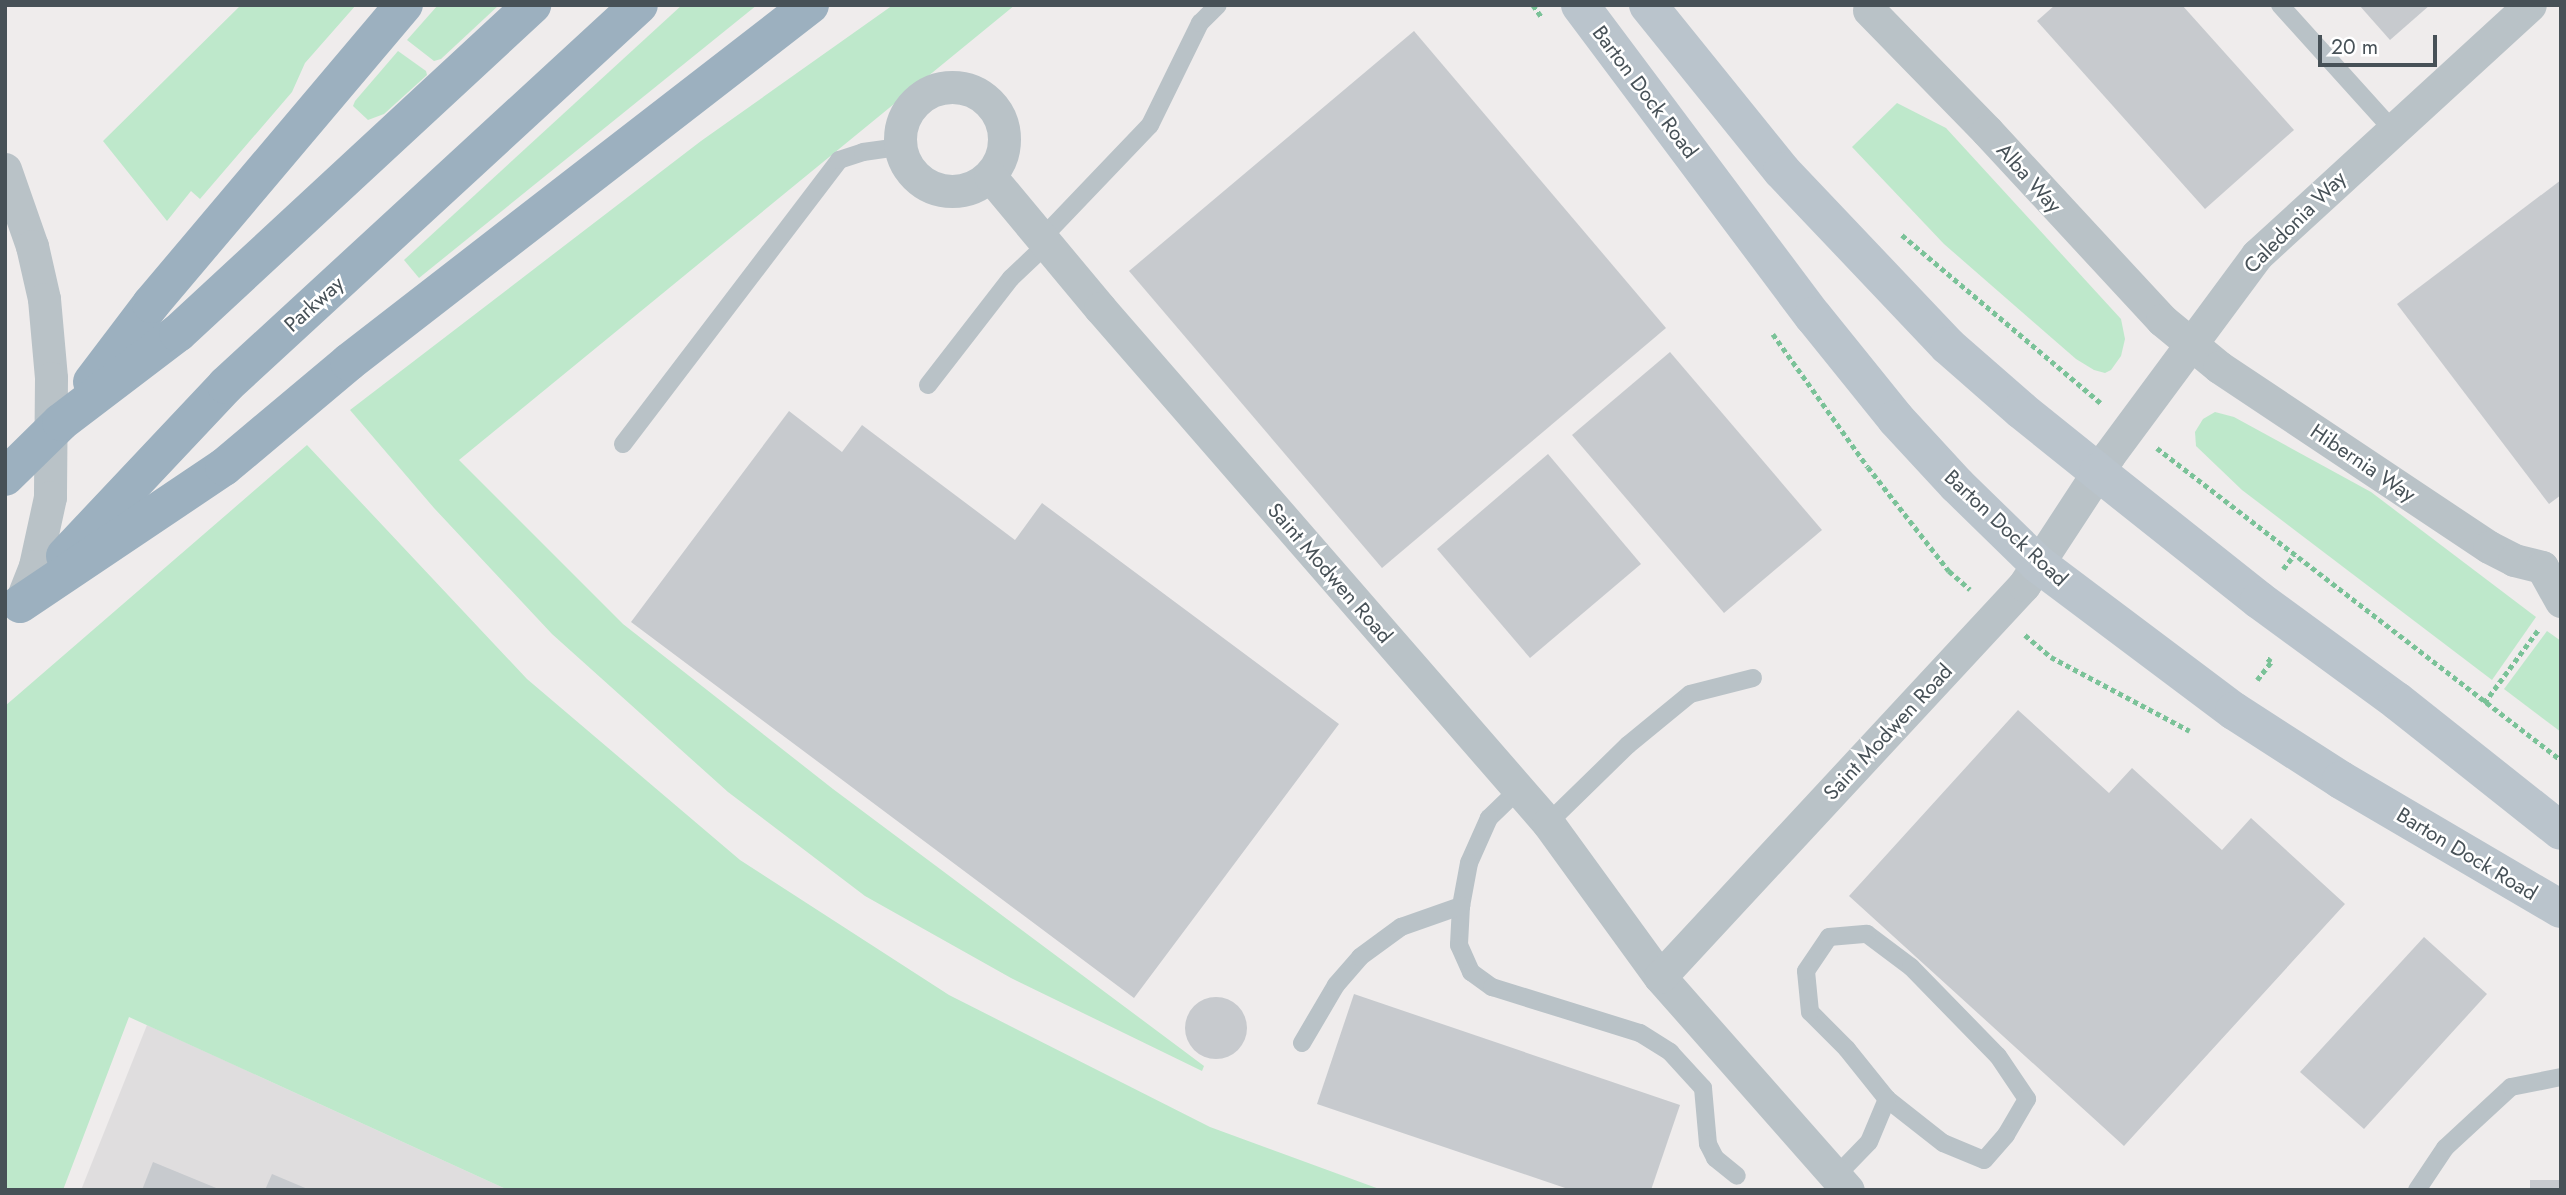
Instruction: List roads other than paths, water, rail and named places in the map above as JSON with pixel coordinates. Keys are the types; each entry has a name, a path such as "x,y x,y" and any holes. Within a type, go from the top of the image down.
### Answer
{"highway":[{"path":"57,427 151,304 404,5"},
{"path":"5,477 57,427 178,333 532,5"},
{"name":"Parkway","path":"13,611 226,385 639,5"},
{"path":"13,611 224,467 349,362 810,5"}],"main road":[{"name":"Barton Dock Road","path":"1580,5 1813,316 1896,419 1957,485 2038,564 2234,711 2341,780 2561,909"},
{"path":"1648,5 1782,171 1948,346 2021,410 2259,600 2397,701 2561,831"}],"street":[{"name":"Caledonia Way","path":"2098,472 2266,245 2530,5"},
{"name":"Alba Way","path":"1871,9 1987,131 2136,295 2192,344"},
{"path":"949,86 967,88 983,96 996,109 1003,125 1005,144 1000,161 990,176 961,191 944,191 915,176 905,163 900,147 900,130 905,114 916,100 931,90 949,86"},
{"path":"5,169 32,246 44,299 57,427 45,526 13,611"},
{"name":"Saint Modwen Road","path":"990,176 1548,823 1660,977 1842,1183"},
{"name":"Hibernia Way","path":"2192,344 2219,367 2489,547 2514,560 2552,560 2555,612"},
{"name":"Saint Modwen Road","path":"1660,977 2024,585 2098,472"}],"lane":[{"path":"928,385 1011,278 1150,125 1200,23 1219,5"},
{"path":"2280,5 2392,130"},
{"path":"623,444 839,160 863,152 900,147"},
{"path":"1548,823 1628,746 1690,694 1753,678"},
{"path":"1519,789 1489,818 1468,863 1461,906 1459,945 1471,972 1492,987 1640,1033 1670,1052 1703,1088 1708,1144 1715,1158 1737,1176"},
{"path":"1302,1043 1336,985 1360,957 1401,927 1461,906"},
{"path":"1867,934 1910,967 1998,1056 2027,1099 2006,1135 1984,1160 1943,1143 1888,1099 1847,1049 1810,1012 1805,971 1829,937 1867,934"},
{"path":"2417,1190 2445,1149 2511,1087 2561,1077"},
{"path":"1842,1183 1869,1142 1888,1099"}]}
